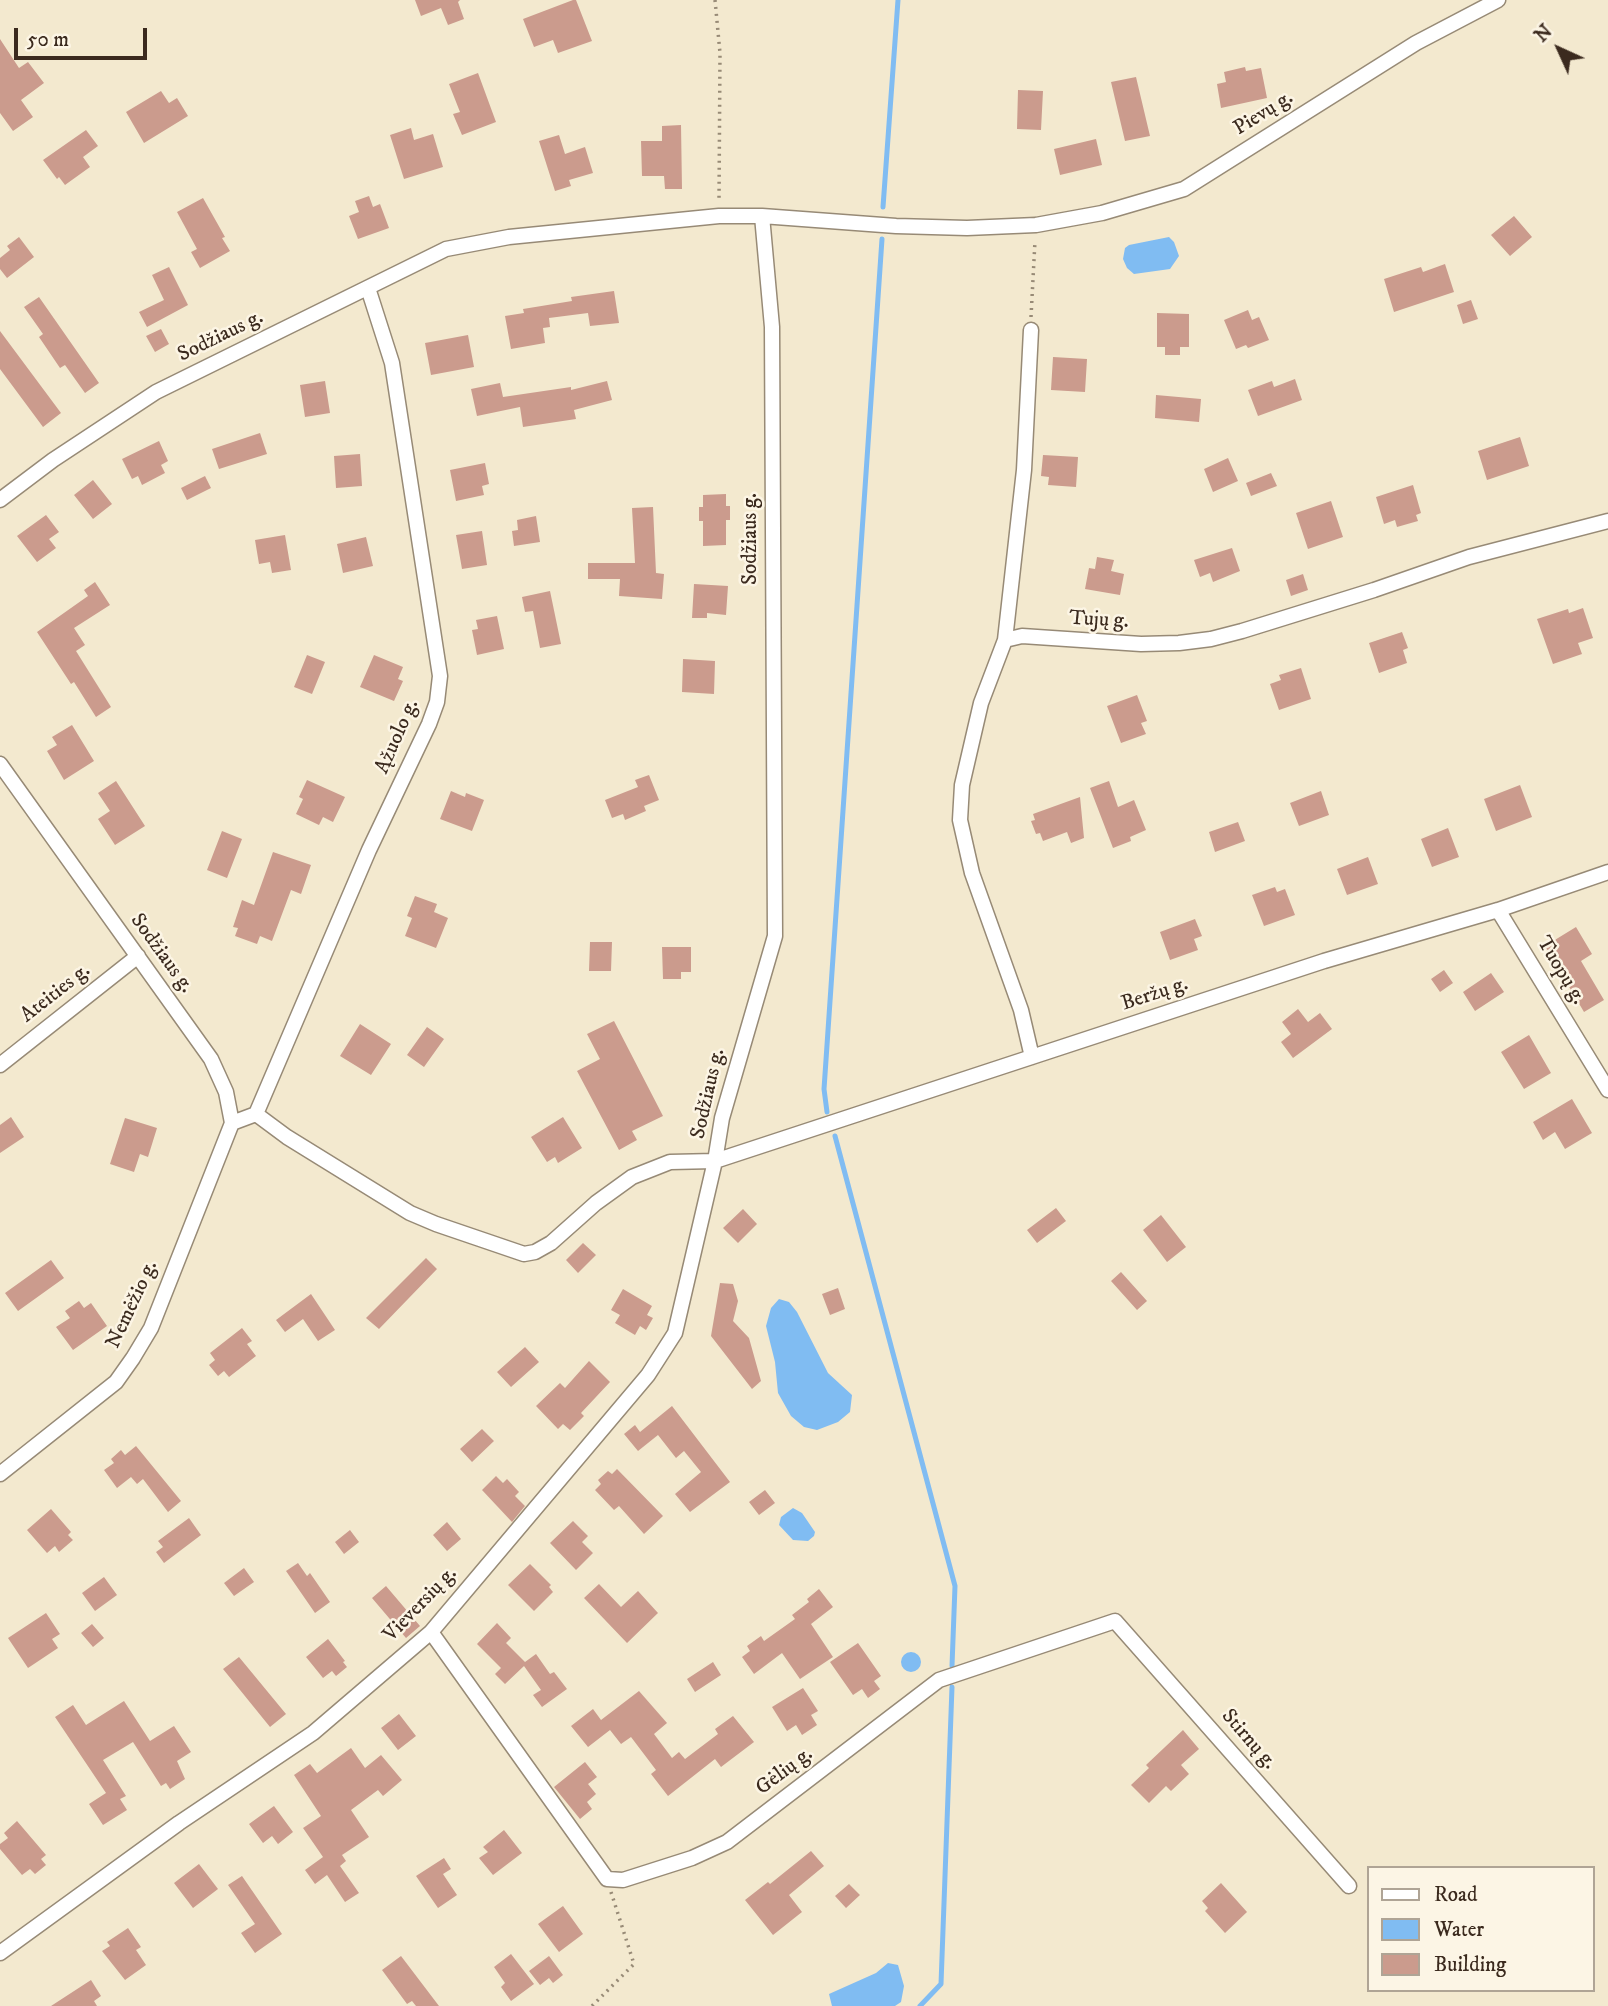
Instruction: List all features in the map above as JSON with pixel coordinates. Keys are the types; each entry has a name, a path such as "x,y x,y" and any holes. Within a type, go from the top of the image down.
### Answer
{"street":[{"name":"Pievų g.","path":"762,216 897,226 967,228 1036,225 1102,213 1184,189 1416,43 1498,0"},
{"name":"Sodžiaus g.","path":"0,500 53,460 156,393 446,249 509,237 719,216 762,216 772,327 775,936 722,1118 715,1161 670,1162 632,1177 596,1203 551,1243 535,1252 524,1254 410,1213 287,1137 256,1114"},
{"name":"Ąžuolo g.","path":"256,1114 369,850 429,724 440,676 391,363 368,288"},
{"path":"1031,330 1024,470 1005,640 981,703 962,785 960,820 972,873 1021,1010 1032,1057"},
{"name":"Tujų g.","path":"1005,640 1022,636 1154,644 1211,639 1469,557 1608,521"},
{"name":"Sodžiaus g.","path":"0,764 211,1059 226,1092 232,1123"},
{"name":"Beržų g.","path":"715,1161 1324,961 1498,910 1608,872"},
{"name":"Tuopų g.","path":"1498,910 1608,1090"},
{"name":"Ateities g.","path":"0,1065 138,956"},
{"path":"232,1123 256,1114"},
{"name":"Nemėžio g.","path":"0,1474 116,1382 128,1366 150,1328 232,1123"},
{"name":"Vieversių g.","path":"0,1953 178,1823 313,1733 430,1632 648,1375 675,1332 715,1161"},
{"name":"Gėlių g.","path":"607,1879 624,1880 692,1858 727,1843 939,1680 1115,1621"},
{"name":"Stirnų g.","path":"1115,1621 1349,1886"},
{"path":"430,1632 607,1879"}],"path":[{"path":"715,0 720,53 719,216"},
{"path":"1031,330 1036,225"},
{"path":"592,2006 634,1964 607,1879"}],"water":[{"path":"1169,237 1179,256 1170,269 1134,274 1127,268 1123,259 1125,248 1129,245"},
{"path":"779,1299 789,1302 797,1312 828,1373 852,1395 850,1412 838,1422 817,1430 804,1427 791,1416 778,1393 775,1362 766,1326 771,1308"},
{"path":"793,1508 802,1513 815,1532 808,1541 793,1540 779,1525 781,1517"},
{"path":"911,1652 918,1655 921,1662 918,1669 911,1672 904,1669 901,1662 904,1655"},
{"path":"888,1963 898,1965 904,1986 901,2002 895,2006 832,2006 829,1994 876,1973"}],"building":[{"path":"415,0 460,0 458,2 464,19 448,25 441,8 421,16"},
{"path":"576,0 592,41 558,53 553,40 534,47 523,19"},
{"path":"0,39 19,68 28,62 44,83 21,100 33,117 13,131 0,113"},
{"path":"1245,67 1246,71 1261,68 1267,98 1221,108 1217,84 1226,82 1224,72"},
{"path":"478,73 496,122 462,135 453,114 460,112 449,84"},
{"path":"1136,77 1150,136 1125,141 1111,82"},
{"path":"1018,90 1043,91 1041,130 1017,129"},
{"path":"161,91 169,103 177,98 188,116 144,143 126,112"},
{"path":"681,125 682,189 665,189 664,176 642,176 641,141 662,141 662,126"},
{"path":"411,128 414,140 433,134 443,167 404,179 390,135"},
{"path":"86,130 98,146 83,157 90,167 65,185 43,160"},
{"path":"559,135 565,154 585,147 593,173 569,180 571,186 555,191 539,141"},
{"path":"1096,139 1102,165 1060,175 1054,149"},
{"path":"369,196 373,207 380,204 389,228 358,239 349,216 359,212 355,201"},
{"path":"203,198 230,251 200,268 191,252 197,249 177,212"},
{"path":"1514,216 1532,237 1510,256 1491,235"},
{"path":"19,237 34,257 7,278 0,269 0,258 10,250 7,246"},
{"path":"1445,264 1454,292 1394,312 1384,279 1421,267 1423,272"},
{"path":"169,267 188,305 147,327 139,312 164,300 152,275"},
{"path":"614,291 619,323 590,326 588,313 549,318 550,327 543,328 545,343 511,349 505,316 524,313 523,309 572,301 571,297"},
{"path":"39,297 99,383 85,393 65,365 60,368 39,337 43,334 24,307"},
{"path":"1471,300 1478,319 1463,324 1457,305"},
{"path":"1248,310 1252,320 1259,317 1269,340 1248,348 1246,345 1236,349 1224,320"},
{"path":"1157,313 1189,314 1189,347 1180,347 1180,355 1165,355 1165,347 1157,347"},
{"path":"161,329 169,344 155,352 146,336"},
{"path":"0,331 61,413 43,427 0,369"},
{"path":"468,335 474,367 431,375 425,343"},
{"path":"1053,357 1087,359 1085,392 1051,390"},
{"path":"1295,379 1302,400 1258,416 1248,390 1272,381 1274,387"},
{"path":"325,381 330,413 305,417 300,385"},
{"path":"607,381 612,400 574,410 576,419 523,427 520,407 477,416 471,389 500,383 503,397 571,387 571,390"},
{"path":"1156,395 1201,399 1199,422 1155,418"},
{"path":"260,433 267,454 219,469 212,449"},
{"path":"1520,437 1529,466 1487,480 1478,451"},
{"path":"159,441 168,461 161,465 165,473 142,485 138,476 132,479 122,459"},
{"path":"360,454 362,486 336,488 334,456"},
{"path":"1043,455 1078,457 1076,487 1048,485 1049,477 1041,476"},
{"path":"1228,458 1238,481 1213,492 1204,469"},
{"path":"485,463 489,484 482,486 484,495 456,501 450,470"},
{"path":"1271,473 1277,486 1251,496 1246,483"},
{"path":"205,476 211,488 187,500 181,488"},
{"path":"93,480 112,504 93,519 74,495"},
{"path":"1413,485 1421,513 1416,515 1418,521 1397,527 1395,520 1384,524 1376,497"},
{"path":"726,494 726,506 730,506 730,520 726,520 726,545 703,546 703,521 699,521 699,507 703,507 703,495"},
{"path":"1331,501 1343,537 1308,549 1296,513"},
{"path":"653,507 656,573 664,574 662,599 619,596 620,579 588,579 588,563 635,563 632,508"},
{"path":"46,515 59,532 49,539 56,548 37,562 17,536"},
{"path":"536,516 540,542 514,546 512,531 518,530 517,520"},
{"path":"482,531 487,565 462,569 456,535"},
{"path":"285,535 291,570 272,573 270,562 259,564 255,540"},
{"path":"366,537 373,566 343,573 337,544"},
{"path":"1232,548 1240,571 1213,582 1210,573 1200,577 1194,560"},
{"path":"1097,557 1114,560 1111,571 1124,574 1120,595 1085,589 1089,568 1095,569"},
{"path":"1303,574 1308,590 1291,596 1286,580"},
{"path":"95,582 110,605 74,628 85,645 76,651 111,707 96,717 37,632 88,596 84,590"},
{"path":"694,584 728,586 726,615 707,613 707,618 692,618"},
{"path":"550,591 561,644 540,648 533,611 525,612 522,597"},
{"path":"1583,608 1593,638 1578,643 1582,654 1553,664 1537,619 1568,609 1569,613"},
{"path":"497,616 504,649 477,655 472,630 478,629 476,620"},
{"path":"1402,632 1408,648 1403,650 1407,663 1379,673 1369,643"},
{"path":"307,655 325,662 312,694 294,687"},
{"path":"374,655 403,667 398,679 403,681 394,701 360,687"},
{"path":"683,659 715,661 714,694 682,692"},
{"path":"1301,668 1311,699 1279,710 1270,684 1281,680 1279,675"},
{"path":"1137,695 1147,721 1141,723 1146,734 1121,743 1107,706"},
{"path":"72,725 94,761 64,780 47,751 57,745 52,737"},
{"path":"649,775 659,800 644,806 646,811 625,820 623,814 612,818 605,800 638,787 635,780"},
{"path":"307,780 345,797 333,822 323,817 319,825 296,814 303,799 299,797"},
{"path":"116,781 145,826 115,845 98,819 110,811 98,793"},
{"path":"1109,781 1118,807 1134,800 1146,830 1130,837 1131,841 1113,848 1090,788"},
{"path":"1520,785 1532,817 1496,831 1484,799"},
{"path":"451,791 465,797 466,793 484,800 472,831 440,819"},
{"path":"1321,791 1329,815 1299,826 1290,803"},
{"path":"1080,797 1084,838 1071,843 1067,832 1043,841 1040,833 1036,834 1031,821 1035,820 1033,814"},
{"path":"1238,822 1245,841 1215,852 1209,832"},
{"path":"1448,828 1459,857 1432,867 1421,839"},
{"path":"222,831 242,839 227,878 207,870"},
{"path":"273,852 311,865 301,894 291,890 272,941 260,936 257,944 235,936 238,928 233,927 242,900 254,905"},
{"path":"1368,857 1378,884 1347,895 1337,869"},
{"path":"1275,887 1277,892 1285,889 1295,915 1264,926 1252,895"},
{"path":"415,896 437,904 434,912 448,918 436,948 405,936 412,918 407,916"},
{"path":"1195,919 1202,936 1194,939 1198,950 1170,960 1160,932"},
{"path":"1576,927 1592,954 1581,961 1604,1000 1584,1012 1545,946"},
{"path":"590,942 612,942 611,971 589,971"},
{"path":"662,947 691,947 691,972 681,972 681,979 663,979"},
{"path":"1444,970 1453,983 1440,992 1431,979"},
{"path":"1491,973 1504,992 1475,1011 1463,992"},
{"path":"1298,1009 1308,1022 1320,1013 1332,1029 1293,1058 1281,1042 1291,1034 1282,1022"},
{"path":"614,1021 663,1116 632,1131 637,1140 619,1150 577,1071 600,1059 587,1034"},
{"path":"360,1024 391,1044 371,1075 340,1056"},
{"path":"427,1027 444,1039 424,1067 407,1055"},
{"path":"1529,1035 1551,1073 1524,1089 1501,1052"},
{"path":"1572,1099 1592,1133 1565,1149 1555,1132 1543,1140 1533,1122"},
{"path":"11,1117 24,1137 0,1153 0,1125"},
{"path":"563,1117 582,1148 558,1163 555,1157 547,1162 531,1137"},
{"path":"125,1118 157,1128 148,1157 140,1154 134,1172 110,1164"},
{"path":"1056,1208 1066,1221 1037,1243 1027,1230"},
{"path":"743,1209 757,1224 738,1243 723,1228"},
{"path":"1161,1215 1186,1247 1167,1262 1143,1230"},
{"path":"583,1243 596,1255 578,1273 566,1260"},
{"path":"426,1258 437,1269 379,1329 366,1318"},
{"path":"51,1260 64,1278 18,1311 5,1293"},
{"path":"1121,1272 1147,1301 1137,1310 1111,1281"},
{"path":"720,1283 733,1284 738,1301 733,1321 749,1338 761,1381 752,1389 711,1336"},
{"path":"838,1288 845,1309 830,1315 822,1294"},
{"path":"623,1289 652,1306 647,1315 653,1318 646,1330 640,1326 635,1335 615,1323 620,1315 611,1310"},
{"path":"311,1294 335,1330 318,1341 303,1319 285,1332 276,1320"},
{"path":"79,1301 84,1308 91,1303 107,1326 73,1350 56,1327 70,1318 65,1311"},
{"path":"242,1328 252,1341 247,1344 256,1356 229,1377 224,1371 218,1376 209,1365 215,1360 210,1353"},
{"path":"525,1347 539,1362 511,1387 497,1372"},
{"path":"589,1361 610,1382 581,1413 584,1416 570,1430 563,1424 558,1429 536,1406 560,1383 565,1388"},
{"path":"672,1406 730,1482 690,1512 675,1494 701,1472 684,1451 676,1458 658,1435 638,1451 624,1434 635,1425 640,1432"},
{"path":"482,1429 494,1441 472,1462 460,1449"},
{"path":"136,1446 181,1501 168,1512 143,1479 137,1484 131,1477 117,1488 104,1470 114,1463 111,1459 121,1450 125,1455"},
{"path":"617,1469 663,1516 644,1534 619,1506 614,1510 595,1490 601,1484 598,1480 608,1471 612,1474"},
{"path":"496,1476 503,1483 507,1479 519,1492 515,1496 525,1506 512,1522 482,1490"},
{"path":"765,1490 775,1503 759,1515 749,1502"},
{"path":"51,1509 71,1532 68,1535 73,1540 59,1552 55,1546 47,1553 27,1530"},
{"path":"189,1518 201,1535 164,1563 156,1552 163,1547 158,1541"},
{"path":"573,1521 588,1536 582,1542 593,1553 576,1570 550,1543"},
{"path":"447,1522 461,1539 447,1551 433,1535"},
{"path":"350,1530 359,1542 344,1554 335,1542"},
{"path":"298,1563 307,1576 310,1573 330,1602 315,1613 286,1571"},
{"path":"530,1564 551,1585 549,1587 553,1592 534,1611 508,1585"},
{"path":"244,1568 254,1582 234,1596 224,1583"},
{"path":"104,1577 117,1595 95,1611 82,1593"},
{"path":"599,1584 621,1607 638,1591 658,1613 627,1643 584,1598"},
{"path":"386,1586 420,1626 406,1638 372,1598"},
{"path":"819,1589 833,1607 811,1624 833,1657 800,1679 782,1653 754,1674 742,1657 750,1651 747,1646 761,1636 764,1641 795,1619 792,1615 809,1602 807,1599"},
{"path":"46,1613 60,1634 52,1639 58,1648 28,1668 8,1638"},
{"path":"497,1623 511,1638 506,1643 525,1662 536,1654 550,1674 554,1672 567,1689 542,1707 533,1695 541,1690 524,1666 505,1684 495,1674 501,1668 477,1644"},
{"path":"92,1624 104,1638 93,1647 81,1633"},
{"path":"328,1639 347,1667 336,1676 332,1671 323,1678 306,1657"},
{"path":"858,1643 881,1676 874,1681 880,1689 868,1698 862,1689 853,1695 830,1662"},
{"path":"239,1657 286,1714 270,1727 223,1669"},
{"path":"713,1662 721,1675 695,1692 687,1679"},
{"path":"803,1688 818,1711 811,1715 817,1725 802,1735 796,1725 787,1731 772,1707"},
{"path":"639,1691 667,1723 654,1734 672,1758 679,1752 685,1759 718,1734 715,1729 733,1716 754,1742 721,1767 715,1759 668,1796 651,1774 656,1770 631,1737 621,1744 610,1730 588,1747 571,1726 593,1709 601,1720"},
{"path":"124,1701 150,1741 174,1726 191,1752 177,1761 185,1779 170,1789 166,1783 161,1786 133,1742 103,1760 126,1796 120,1799 127,1810 103,1825 89,1804 106,1793 55,1717 73,1705 86,1725"},
{"path":"399,1714 416,1736 398,1750 381,1728"},
{"path":"1183,1730 1199,1749 1181,1765 1189,1774 1171,1791 1166,1786 1149,1803 1131,1785 1149,1768 1146,1765"},
{"path":"351,1748 365,1768 381,1755 402,1780 383,1796 378,1790 351,1810 369,1837 342,1855 346,1861 340,1866 359,1893 345,1902 327,1875 315,1884 305,1870 323,1857 303,1828 321,1816 294,1775 310,1764 317,1773"},
{"path":"585,1762 597,1777 588,1784 596,1794 587,1802 592,1809 580,1819 554,1787"},
{"path":"274,1806 293,1832 278,1844 272,1836 263,1843 249,1824"},
{"path":"17,1821 46,1855 41,1859 46,1865 35,1874 30,1869 22,1875 0,1849 0,1844 8,1838 4,1833"},
{"path":"504,1830 522,1853 493,1875 479,1858 488,1852 483,1847"},
{"path":"811,1851 824,1866 789,1895 802,1912 773,1935 745,1900"},
{"path":"444,1858 451,1869 443,1874 457,1895 438,1908 416,1876"},
{"path":"199,1864 218,1889 193,1908 174,1883"},
{"path":"242,1876 282,1934 255,1953 241,1933 255,1924 228,1885"},
{"path":"1221,1883 1247,1912 1225,1933 1205,1911 1208,1908 1202,1901"},
{"path":"849,1884 860,1895 846,1908 835,1896"},
{"path":"563,1906 583,1934 559,1952 538,1924"},
{"path":"128,1928 141,1947 136,1950 146,1965 125,1980 102,1951 110,1946 107,1942"},
{"path":"511,1954 534,1984 511,2001 501,1987 505,1983 494,1967"},
{"path":"401,1956 439,2006 416,2006 412,2001 407,2004 382,1970"},
{"path":"549,1956 563,1975 553,1983 549,1978 540,1985 529,1971"},
{"path":"91,1980 101,1996 94,2001 97,2006 51,2006"}],"waterway":[{"path":"883,207 898,0"},
{"path":"827,1112 824,1089 882,239"},
{"path":"835,1136 955,1586 952,1666"},
{"path":"920,2006 941,1984 952,1687"}]}
